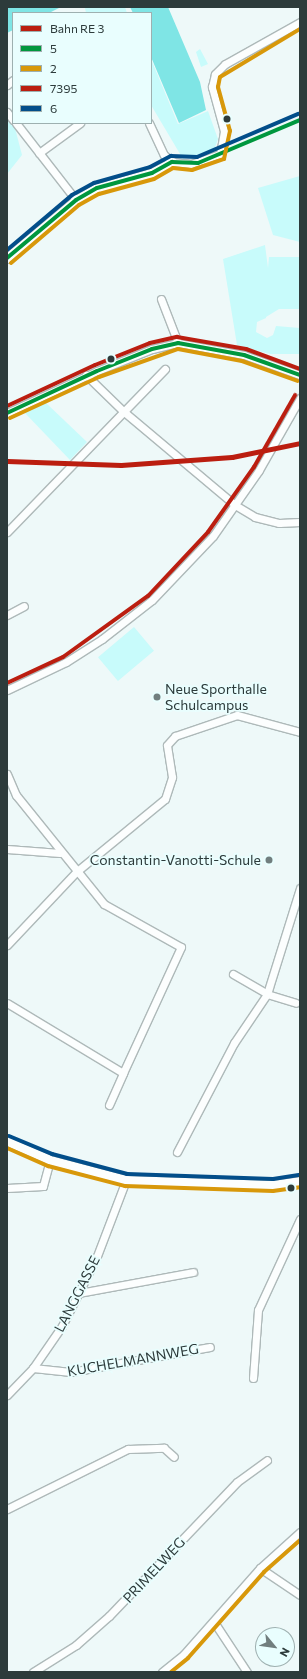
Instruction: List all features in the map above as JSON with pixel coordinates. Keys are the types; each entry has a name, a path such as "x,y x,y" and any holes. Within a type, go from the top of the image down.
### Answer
{"street":[{"path":"149,124 164,155 172,162 190,164 220,154 224,131 212,86 215,74 225,64 300,22"},
{"path":"17,124 76,200"},
{"path":"39,152 79,124"},
{"path":"7,258 76,200 97,188 152,173 172,162"},
{"path":"161,299 178,343"},
{"path":"7,413 86,375 152,349 178,343 244,355 300,375"},
{"path":"7,532 86,453 123,411 165,369"},
{"path":"86,375 123,411 235,505 255,517 300,522"},
{"path":"7,690 66,662 132,616 208,542 235,505 300,398"},
{"path":"7,615 24,606"},
{"path":"7,945 76,872 165,799 172,777 167,745 175,736 237,715 300,732"},
{"path":"7,774 16,794 60,853 76,872 115,912 181,947 109,1105"},
{"path":"7,850 60,853"},
{"path":"177,1152 234,1043 266,994 300,888"},
{"path":"233,974 266,994 296,1003"},
{"path":"7,1003 123,1073"},
{"path":"7,1141 50,1160 126,1180 267,1185 300,1181"},
{"path":"7,1188 43,1186 50,1160"},
{"name":"LANGGASSE","path":"7,1395 33,1368 62,1326 79,1293 126,1180"},
{"path":"253,1378 258,1310 300,1219"},
{"path":"79,1293 193,1272"},
{"name":"KUCHELMANNWEG","path":"33,1368 71,1372 210,1347"},
{"path":"7,1509 128,1449 164,1448 174,1457"},
{"name":"PRIMELWEG","path":"33,1672 76,1645 106,1619 237,1482 267,1460"},
{"path":"162,1672 214,1622 260,1568 300,1532"},
{"path":"260,1568 300,1595"},
{"path":"214,1622 247,1672"}],"shaded area":[{"path":"125,7 127,12 86,12 85,8"},
{"path":"200,49 208,64 201,67 196,52"},
{"path":"152,61 178,124 208,111 218,139 214,150 183,159 152,107"},
{"path":"7,121 15,128 22,155 7,174"},
{"path":"300,176 300,242 273,235 258,188"},
{"path":"265,245 268,268 269,257 300,257 299,309 279,309 257,322 256,332 267,338 273,335 276,326 300,328 300,354 270,354 237,345 223,259"},
{"path":"44,401 87,442 70,460 24,412"},
{"path":"134,627 154,651 118,681 98,657"}],"water":[{"path":"7,7 61,7 51,12 12,12 12,30 7,33"},
{"path":"130,7 168,7 200,82 206,110 179,123 152,59 152,12 132,12"}],"transit line":[{"name":"2","path":"11,263 79,205 99,194 154,179 173,168 192,170 224,159 230,131 218,87 220,77 300,29"},
{"name":"6","path":"7,250 72,195 94,183 150,167 171,156 197,157 298,114"},
{"name":"5","path":"7,258 76,200 97,188 152,173 172,162 198,163 300,120"},
{"name":"7395","path":"7,406 95,365 150,343 177,337 246,349 300,369"},
{"name":"5","path":"7,413 97,371 152,349 178,343 244,355 300,375"},
{"name":"2","path":"10,418 99,377 178,349 242,361 298,381"},
{"name":"7395","path":"7,683 63,657 148,596 208,532 254,467 295,395"},
{"path":"7,461 121,465 232,457 300,443"},
{"name":"6","path":"9,1136 52,1154 127,1174 273,1179 299,1175"},
{"name":"2","path":"7,1148 48,1166 125,1186 273,1191 300,1187"},
{"name":"2","path":"171,1672 188,1658 264,1572 300,1540"}],"place":[{"name":"Neue Sporthalle Schulcampus","path":"157,697"},
{"name":"Constantin-Vanotti-Schule","path":"269,860"}]}
